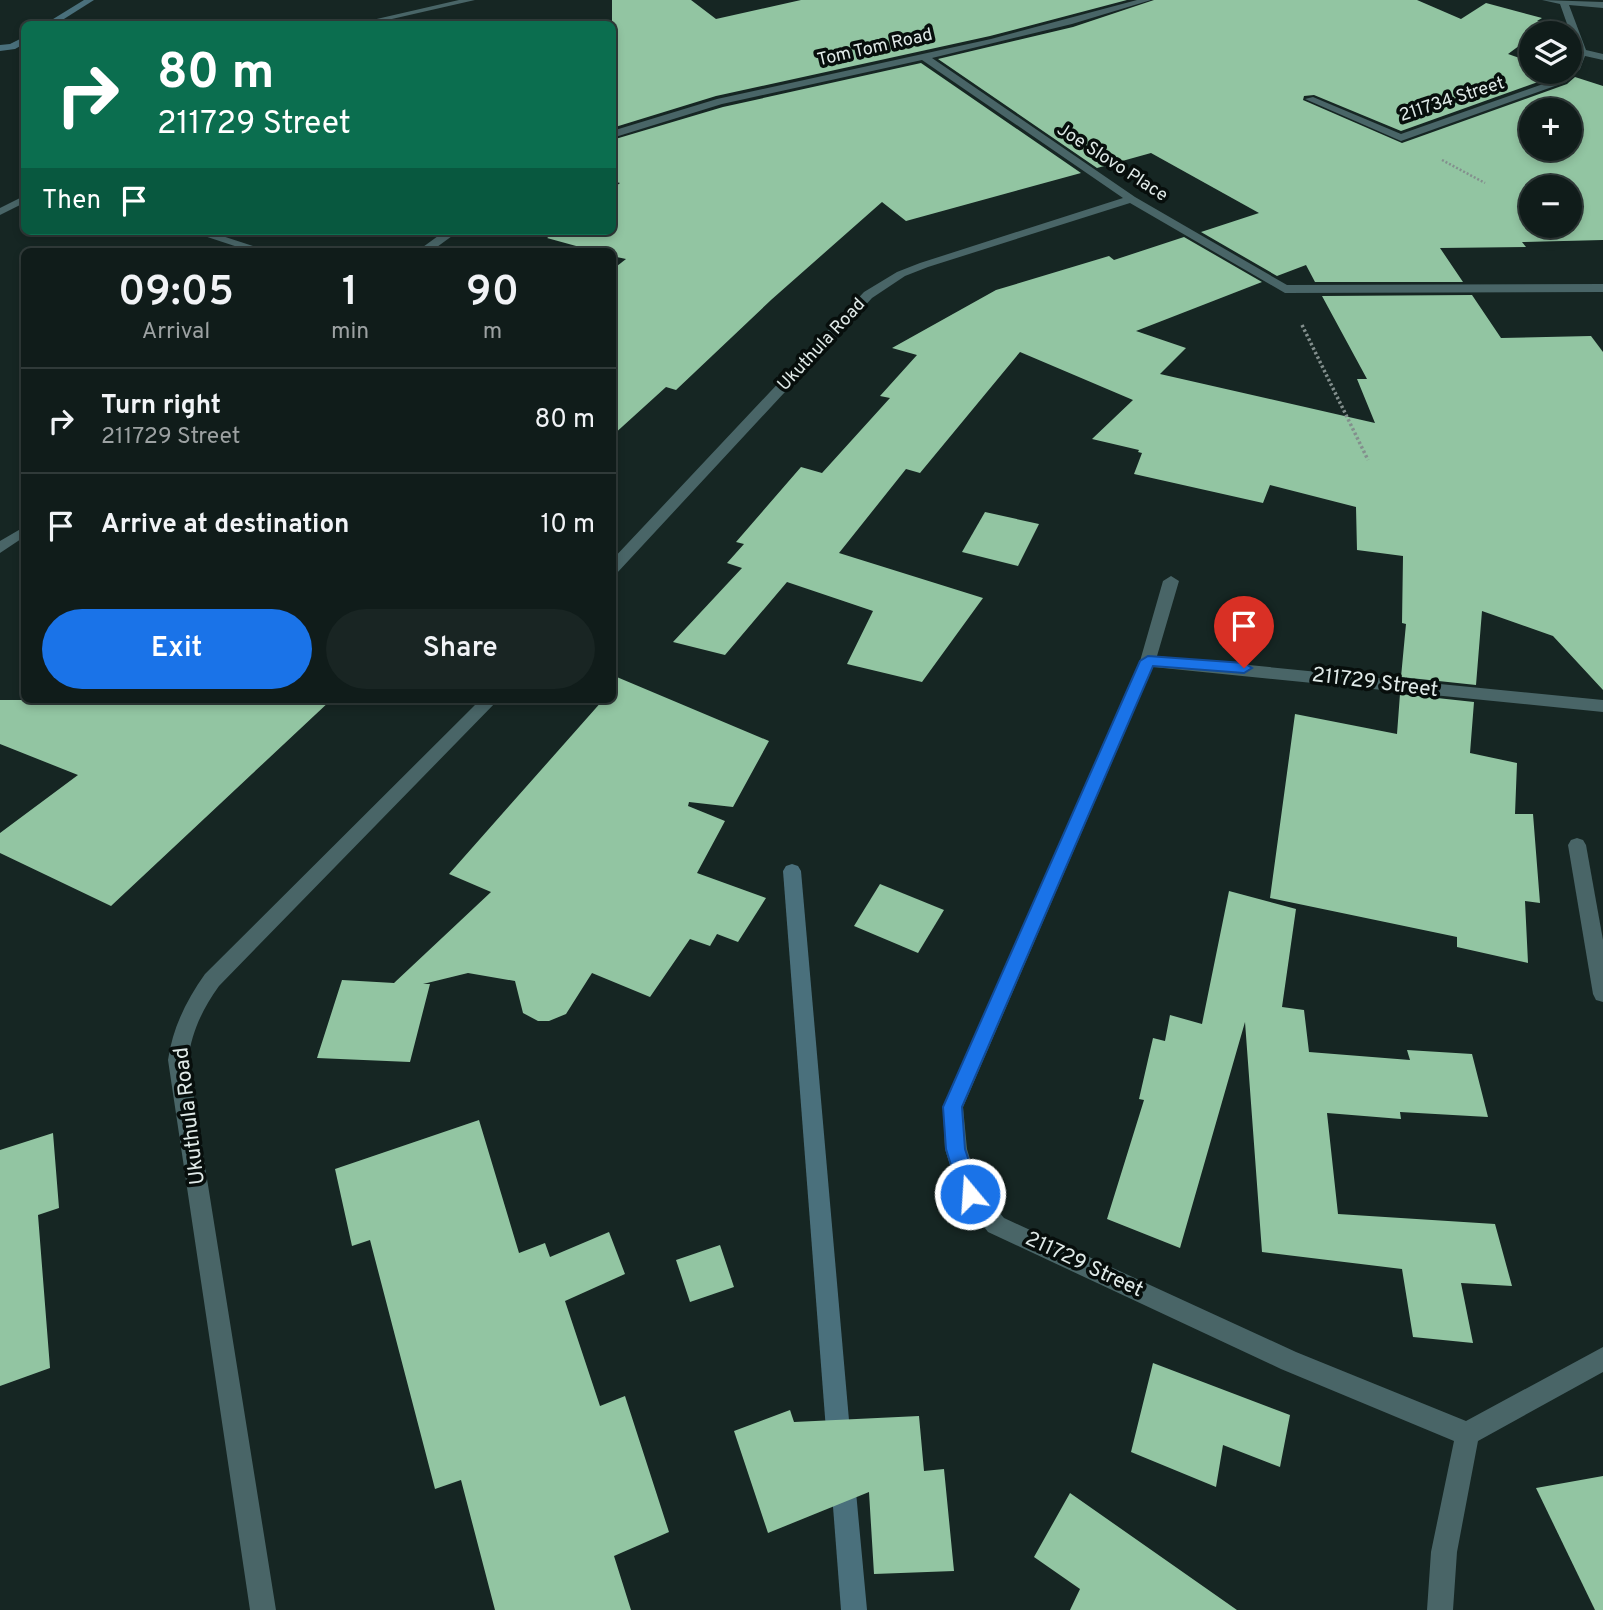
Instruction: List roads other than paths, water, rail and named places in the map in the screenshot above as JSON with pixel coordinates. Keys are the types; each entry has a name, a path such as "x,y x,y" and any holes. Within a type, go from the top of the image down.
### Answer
{"street":[{"path":"374,21 471,0"},
{"name":"Tom Tom Road","path":"616,133 650,120 710,104 924,57 1147,0"},
{"path":"1546,0 1603,5"},
{"path":"1564,3 1583,52 1603,57"},
{"name":"211734 Street","path":"1310,99 1401,138 1563,80 1577,67 1583,52"},
{"name":"Joe Slovo Place","path":"924,57 1131,199 1285,289 1603,288"},
{"name":"Ukuthula Road","path":"616,566 868,295 901,274 924,265 1131,199"},
{"path":"0,212 21,202"},
{"path":"208,235 252,248"},
{"path":"428,248 447,235"},
{"path":"0,548 21,533"},
{"name":"211729 Street","path":"1171,581 1148,661 953,1107 956,1149 970,1194 996,1224 1289,1361 1467,1434"},
{"name":"211729 Street","path":"1148,661 1217,665 1518,700 1603,706"},
{"name":"Ukuthula Road","path":"263,1610 178,1060 181,1035 188,1013 212,980 488,703"},
{"path":"1577,845 1603,994"},
{"path":"1440,1610 1444,1552 1467,1434 1603,1359"}],"waterway":[{"path":"55,21 90,0"},
{"path":"0,48 12,47 21,42"},
{"path":"792,871 839,1443"},
{"path":"843,1481 854,1610"}]}
